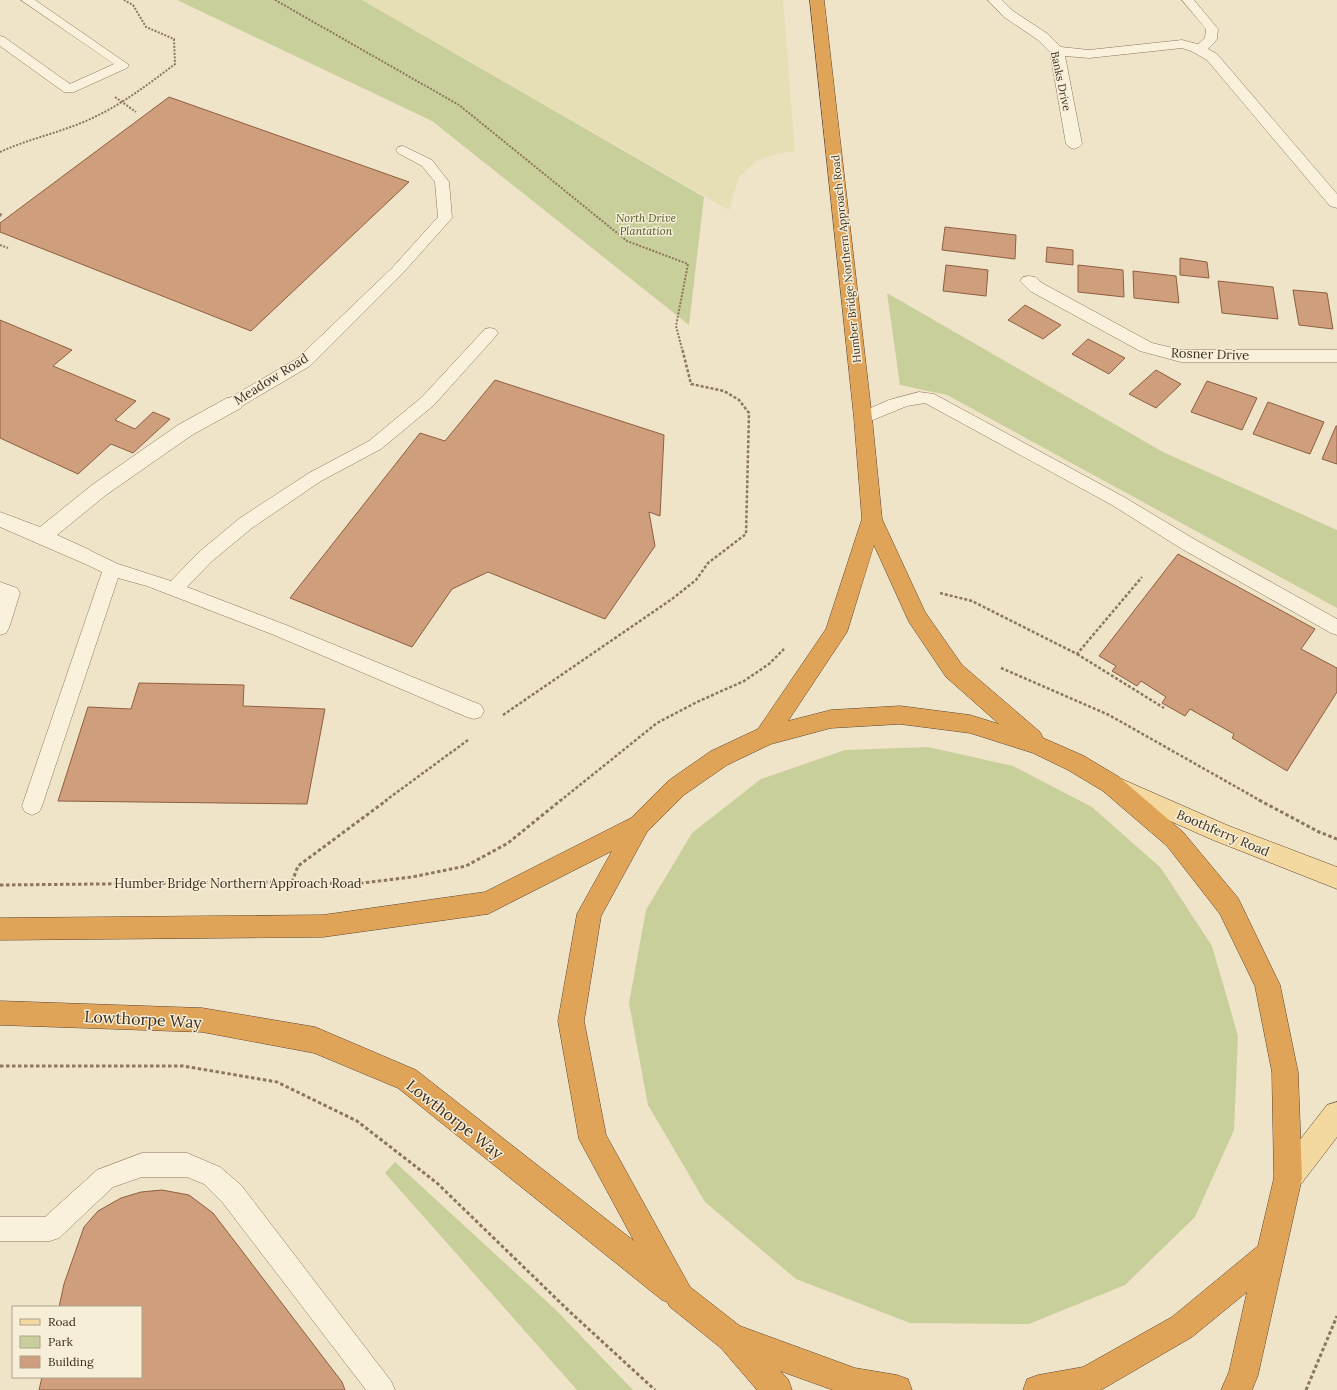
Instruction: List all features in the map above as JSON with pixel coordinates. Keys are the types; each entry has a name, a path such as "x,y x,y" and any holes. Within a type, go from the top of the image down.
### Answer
{"highway":[{"name":"Humber Bridge Northern Approach Road","path":"817,0 863,418 872,519"},
{"path":"766,736 836,632 872,519"},
{"path":"872,519 916,616 954,671 1039,746"},
{"path":"0,929 323,926 488,903 639,825 682,784 719,758 766,736 831,719 900,715 970,724 1039,746 1076,763 1111,784 1175,839 1229,906 1267,985 1285,1072 1288,1178 1243,1375 1236,1390"},
{"path":"639,825 589,914 571,1021 592,1139 680,1297"},
{"name":"Lowthorpe Way","path":"0,1013 202,1020 314,1040 407,1079 731,1338"},
{"path":"1038,1390 1087,1381 1182,1328 1272,1253"},
{"path":"731,1338 777,1390"},
{"path":"731,1338 854,1383 897,1390"}],"main road":[{"name":"Boothferry Road","path":"1111,784 1221,833 1337,878"},
{"path":"1288,1178 1337,1115"}],"street":[{"name":"Banks Drive","path":"995,0 1005,13 1041,35 1052,44 1057,51 1074,144"},
{"path":"1057,51 1089,54 1182,44 1199,49 1212,57 1336,203"},
{"name":"Rosner Drive","path":"1029,281 1036,287 1146,347 1163,352 1181,356 1337,356"},
{"name":"Meadow Road","path":"42,536 99,490 184,430 234,403"},
{"path":"0,519 83,555"}],"lane":[{"path":"0,40 69,89 123,65 27,0"},
{"path":"1188,0 1212,29 1211,39 1199,49"},
{"name":"Meadow Road","path":"234,403 304,362 397,271 445,218 442,182 427,163 403,150"},
{"path":"174,590 205,557 246,523 315,477 375,445 428,400 490,332"},
{"path":"863,418 895,403 916,397 928,398 1118,501 1188,544 1337,628"},
{"path":"83,555 112,569 174,590 280,630 474,711"},
{"path":"32,806 112,569"},
{"path":"0,589 11,593 0,628"},
{"path":"0,1229 50,1229 105,1178 142,1165 187,1166 212,1175 232,1194 382,1390"}],"path":[{"path":"275,0 460,105 556,185 627,241 688,264 676,326 691,384 724,392 739,400 749,413 746,534 708,563 696,580 672,599 496,720 298,866 292,882"},
{"path":"0,244 8,248"},
{"path":"1077,654 1142,577"},
{"path":"936,592 972,602 1077,654 1164,708"},
{"name":"Humber Bridge Northern Approach Road","path":"0,885 292,882 354,884 412,877 466,866 508,843 657,723 697,702 744,681 769,664 789,644"},
{"path":"996,665 1109,715 1238,789 1318,832 1337,839"},
{"path":"474,711 496,720"},
{"path":"0,1066 183,1066 277,1082 357,1122 437,1183 569,1311 656,1390"},
{"path":"1306,1390 1337,1316"}],"shaded area":[{"path":"362,0 783,0 795,151 777,154 757,160 739,177 729,210"}],"green space":[{"name":"North Drive Plantation","path":"177,0 362,0 704,197 689,325 432,121"},
{"path":"887,293 1163,452 1337,530 1337,608 947,395 900,385"},
{"path":"928,747 1013,766 1092,807 1161,868 1212,946 1238,1036 1234,1130 1195,1217 1125,1285 1029,1324 910,1323 796,1279 705,1202 648,1105 629,1003 646,910 692,833 761,779 845,750"},
{"path":"395,1162 556,1310 633,1390 577,1390 385,1173"}],"building":[{"path":"169,97 409,182 251,331 0,232 0,223"},
{"path":"945,227 1016,235 1015,259 942,250"},
{"path":"1047,247 1073,250 1073,265 1046,262"},
{"path":"1180,258 1207,262 1209,278 1180,275"},
{"path":"946,265 988,270 986,296 943,291"},
{"path":"1078,265 1123,270 1124,297 1078,292"},
{"path":"1133,271 1176,276 1179,303 1134,298"},
{"path":"1218,281 1273,287 1278,319 1222,313"},
{"path":"1293,290 1327,293 1333,329 1299,325"},
{"path":"1025,305 1061,325 1043,339 1008,320"},
{"path":"0,320 72,350 53,366 136,401 115,420 135,429 153,412 170,419 133,453 111,444 78,474 0,438"},
{"path":"1088,339 1125,358 1109,374 1072,354"},
{"path":"1156,370 1181,384 1156,408 1129,394"},
{"path":"495,380 664,435 660,516 649,512 655,546 605,619 488,572 452,589 412,647 290,598 420,433 445,441"},
{"path":"1207,381 1257,398 1242,430 1191,412"},
{"path":"1268,402 1324,422 1310,454 1253,434"},
{"path":"1337,426 1337,464 1322,459"},
{"path":"1178,554 1315,629 1301,649 1337,668 1337,692 1287,771 1232,738 1234,734 1190,709 1185,716 1162,703 1166,697 1141,681 1137,686 1112,671 1116,666 1099,656"},
{"path":"139,683 244,685 243,706 325,709 307,804 58,801 88,707 131,709"},
{"path":"162,1190 189,1195 213,1213 342,1382 345,1390 39,1390 42,1378 142,1378 142,1306 59,1306 64,1284 84,1227 98,1211 121,1198 141,1192"}]}
